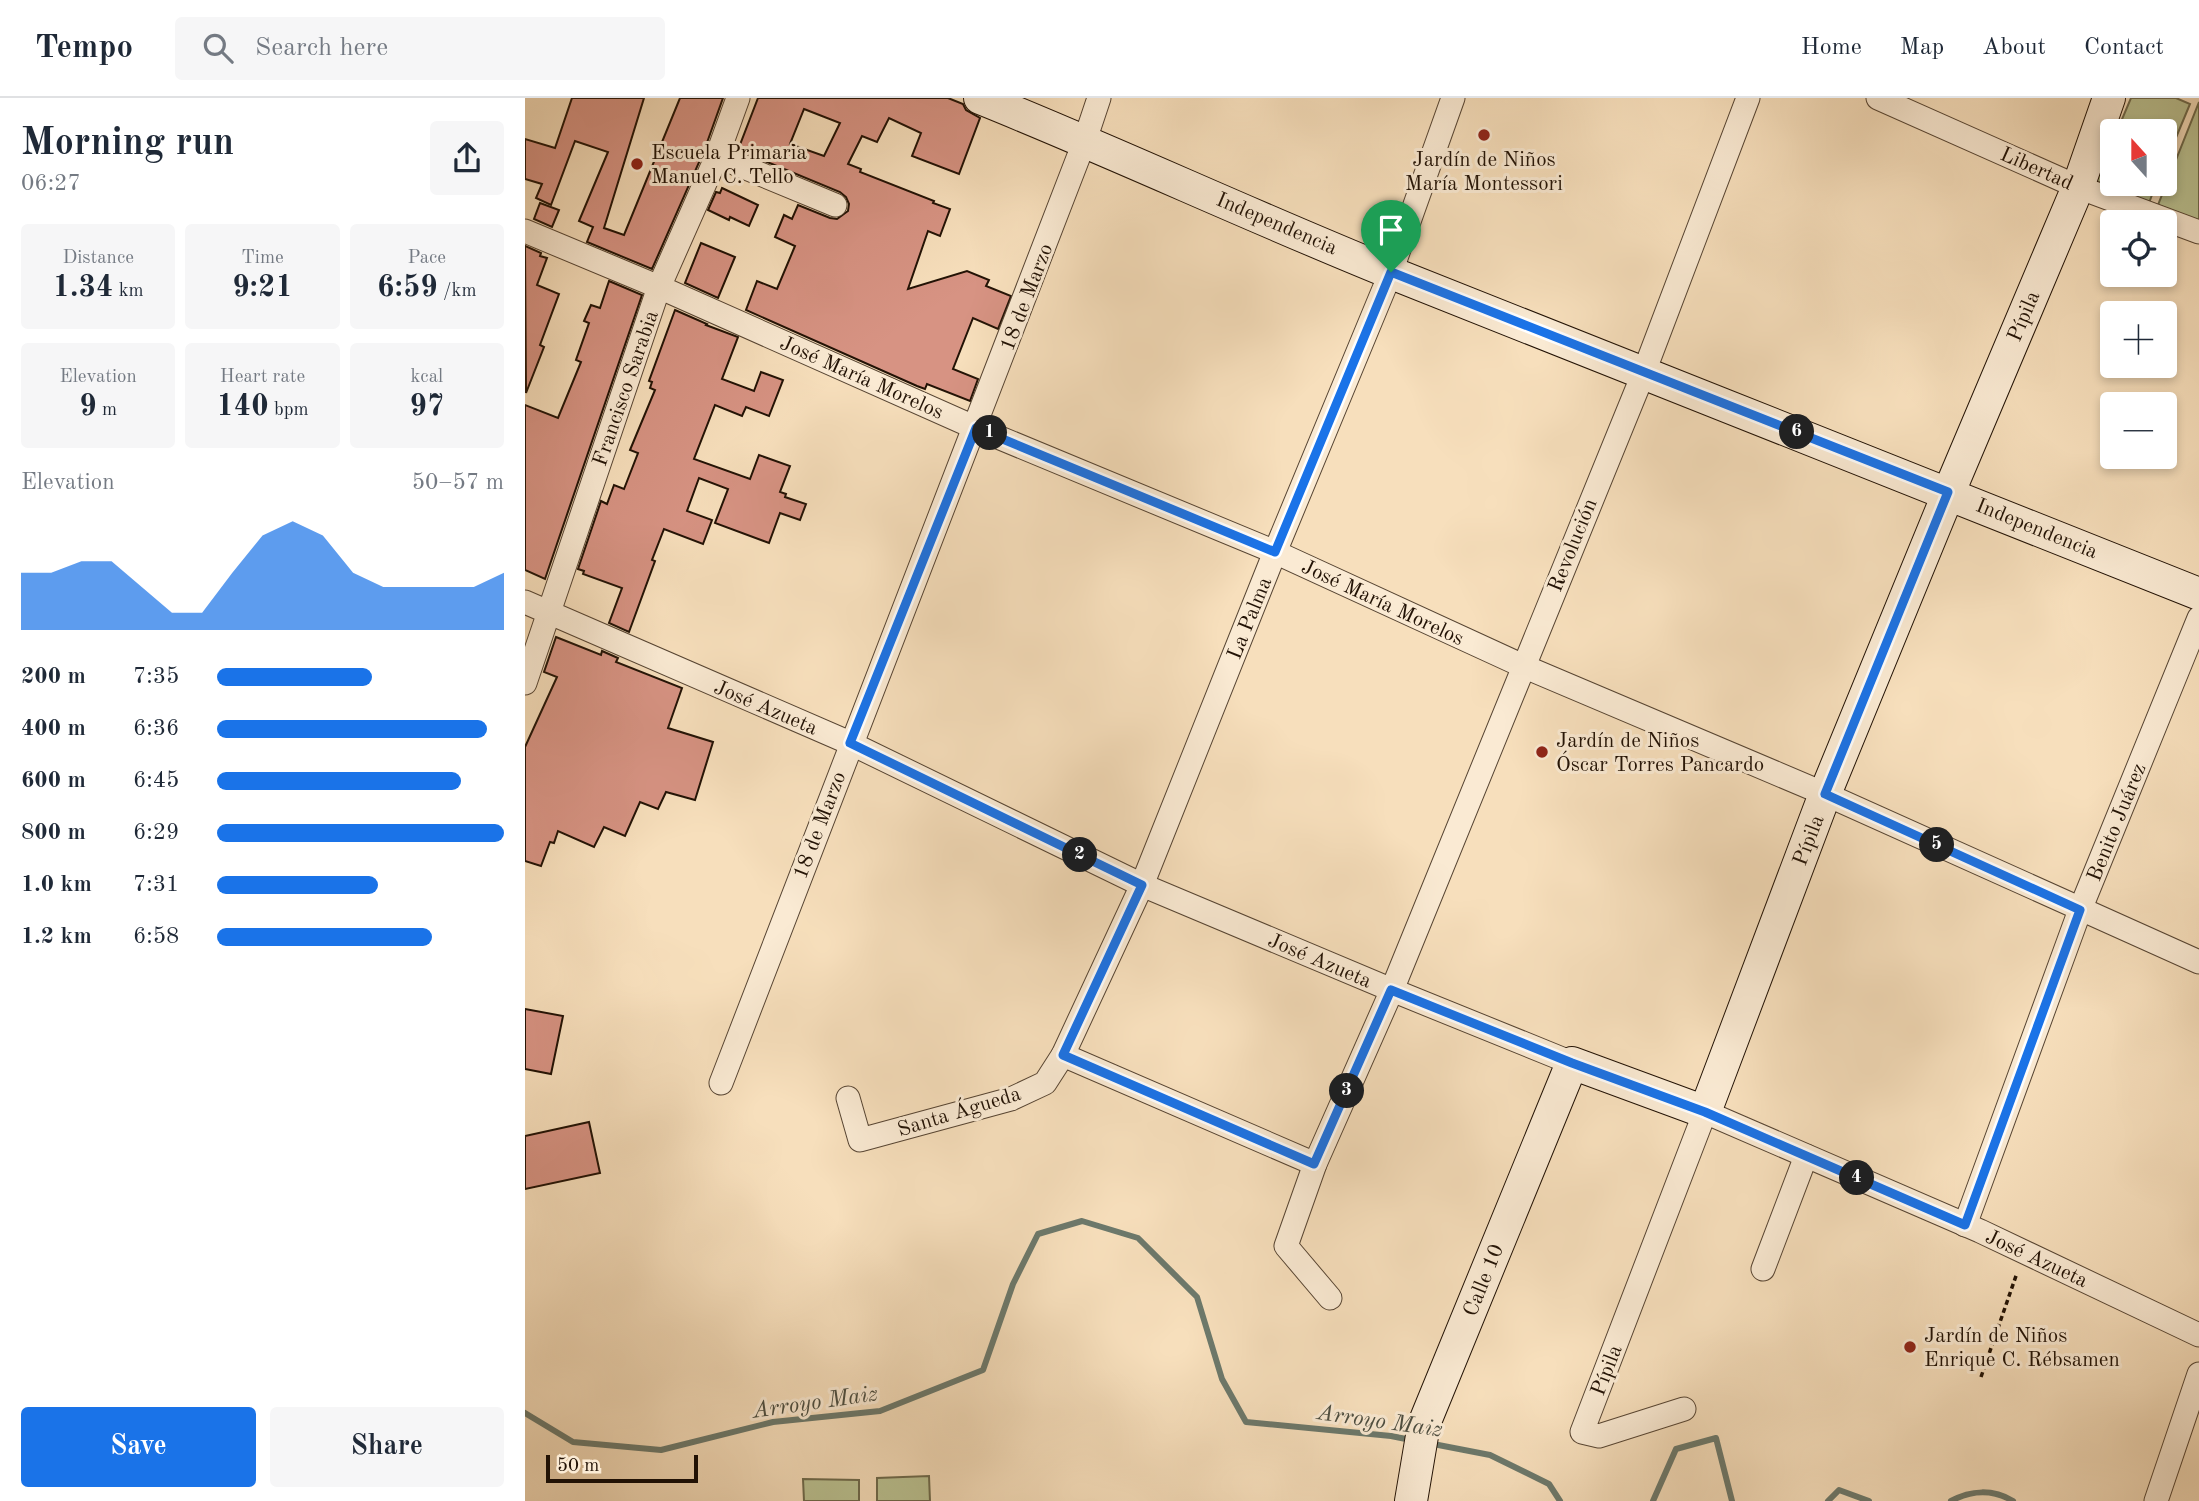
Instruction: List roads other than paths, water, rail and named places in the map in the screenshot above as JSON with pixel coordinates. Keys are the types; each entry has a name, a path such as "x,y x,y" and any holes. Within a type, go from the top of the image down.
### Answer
{"main road":[{"name":"Independencia","path":"980,98 1085,140 1391,272 2199,594"},
{"name":"Pípila","path":"1705,1112 1825,794 1948,492 2078,187 2109,98"},
{"name":"José Azueta","path":"1572,1063 1705,1112"},
{"name":"Calle 10","path":"1412,1497 1425,1424 1572,1063"}],"street":[{"name":"Francisco Sarabia","path":"525,684 659,287 717,156 738,98"},
{"name":"18 de Marzo","path":"721,1083 850,743 976,428 1099,98"},
{"name":"La Palma","path":"1063,1055 1142,885 1391,272 1453,98"},
{"name":"Revolución","path":"1330,1298 1286,1246 1314,1164 1391,990 1644,372 1748,98"},
{"name":"Libertad","path":"1878,98 2078,187 2199,232"},
{"path":"717,156 835,205"},
{"name":"José María Morelos","path":"525,230 976,428 1275,552 1523,666 1825,794 2199,962"},
{"name":"José Azueta","path":"525,602 850,743 1142,885 1572,1063"},
{"name":"Benito Juárez","path":"1965,1225 2080,910 2199,618"},
{"path":"1063,1055 1314,1164"},
{"name":"Santa Águeda","path":"848,1098 860,1140 1011,1099 1045,1083 1063,1055"},
{"name":"José Azueta","path":"1705,1112 2025,1252 2199,1335"},
{"name":"Pípila","path":"1684,1409 1599,1436 1582,1432 1705,1112"},
{"path":"1763,1269 1806,1156"},
{"path":"2156,1501 2199,1374"}],"waterway":[{"name":"Arroyo Maiz","path":"525,1413 573,1442 661,1450 773,1422 880,1411 983,1370 1013,1284 1038,1234 1082,1221 1138,1238 1197,1297 1222,1379 1246,1422 1411,1440"},
{"name":"Arroyo Maiz","path":"1653,1501 1676,1449 1716,1438 1732,1501"},
{"name":"Arroyo Maiz","path":"1428,1443 1490,1455 1549,1484 1560,1501"},
{"name":"Arroyo Maiz","path":"1828,1501 1839,1490 1869,1501"},
{"name":"Arroyo Maiz","path":"1951,1501 1982,1492 1998,1494 2013,1501"}],"place":[{"name":"Jardín de Niños María Montessori","path":"1484,135"},
{"name":"Escuela Primaria Manuel C. Tello","path":"637,164"},
{"name":"Jardín de Niños Óscar Torres Pancardo","path":"1542,752"},
{"name":"Jardín de Niños Enrique C. Rébsamen","path":"1910,1347"}]}
